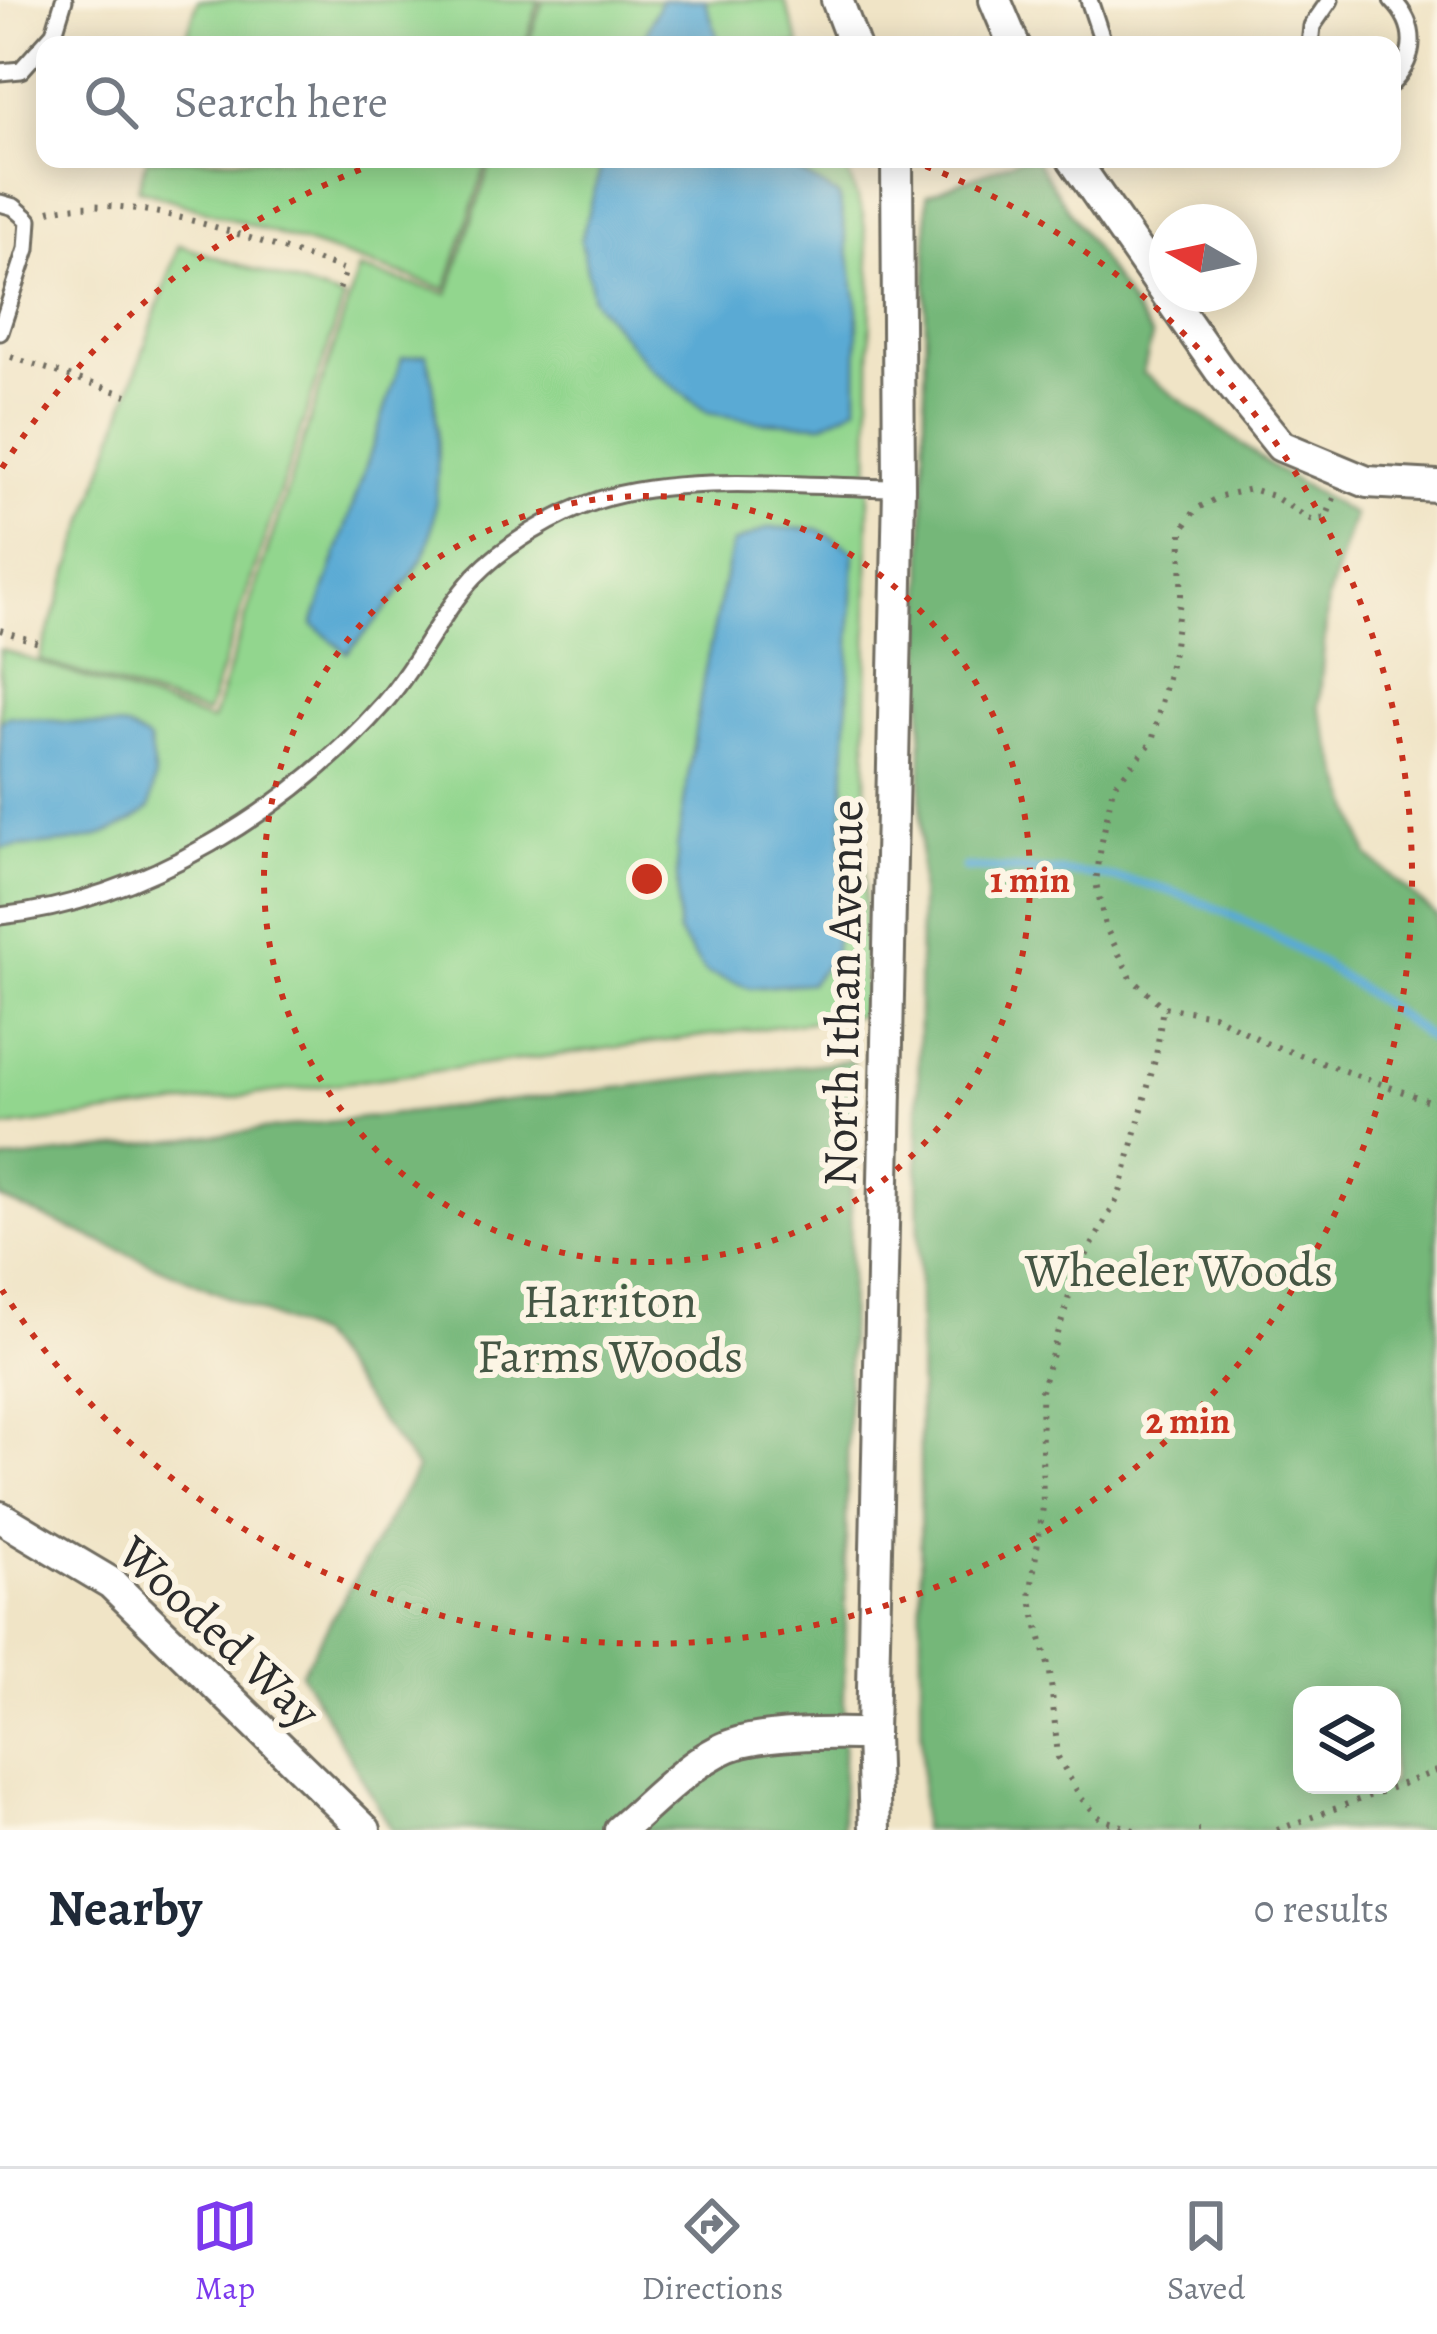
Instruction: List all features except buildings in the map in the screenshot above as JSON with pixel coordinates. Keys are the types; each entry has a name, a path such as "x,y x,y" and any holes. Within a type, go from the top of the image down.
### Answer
{"street":[{"path":"837,0 851,36"},
{"path":"995,0 1010,36"},
{"name":"North Ithan Avenue","path":"874,1830 872,1734 904,168"},
{"path":"1079,168 1219,369 1281,446 1367,482 1437,486"},
{"name":"Wooded Way","path":"0,1517 111,1582 365,1830"},
{"path":"620,1830 699,1764 739,1743 872,1734"}],"lane":[{"path":"51,36 64,0"},
{"path":"1089,0 1101,36"},
{"path":"1311,36 1312,26 1330,0"},
{"path":"1392,0 1410,25 1413,41 1401,70"},
{"path":"0,72 21,70 36,53"},
{"path":"0,203 14,207 29,220 28,249 0,332"},
{"path":"0,916 96,895 182,859 261,813 326,760 386,701 476,576 535,530 575,510 658,485 899,488"}],"path":[{"path":"49,211 77,203 145,208 346,270 337,296"},
{"path":"11,357 127,395"},
{"path":"1345,472 1326,518 1311,520 1273,496 1251,489 1221,496 1196,509 1182,530 1181,595 1173,652 1152,742 1113,787 1096,883 1105,926 1131,978 1163,1007 1213,1015 1266,1043 1437,1104"},
{"path":"0,630 42,644"},
{"path":"1134,1830 1101,1819 1081,1798 1058,1757 1050,1672 1030,1597 1043,1507 1041,1391 1075,1276 1119,1196 1156,1056 1163,1007"},
{"path":"1277,1830 1437,1771"}],"green space":[{"path":"198,0 539,0 528,36 187,36"},
{"path":"543,0 784,0 797,36 531,36"},
{"path":"144,168 485,168 446,289 138,189"},
{"path":"489,168 846,168 863,215 871,279 864,1015 0,1128 0,649 212,721 359,269 448,294"},
{"name":"Wheeler Woods","path":"996,168 1041,168 1152,337 1143,373 1277,470 1354,515 1328,598 1319,707 1368,856 1437,916 1437,1830 922,1830 918,1118 927,195"},
{"path":"179,245 344,299 207,714 39,660"},
{"name":"Harriton Farms Woods","path":"853,1060 842,1830 392,1830 301,1673 417,1469 317,1336 0,1198 0,1161"}],"water":[{"path":"661,0 705,0 717,36 645,36"},
{"path":"601,168 792,168 839,196 858,309 857,406 823,424 763,422 708,413 651,369 593,300 581,240"},
{"path":"426,354 435,397 438,457 429,540 406,583 347,653 313,625 402,358"},
{"path":"768,528 818,529 854,551 834,956 810,983 751,988 706,973 678,933 677,848 704,674 732,544"},
{"path":"7,716 126,728 149,741 155,778 150,808 97,836 0,848 0,723"}],"waterway":[{"path":"965,868 1103,876 1185,896 1300,951 1437,1044"}]}
